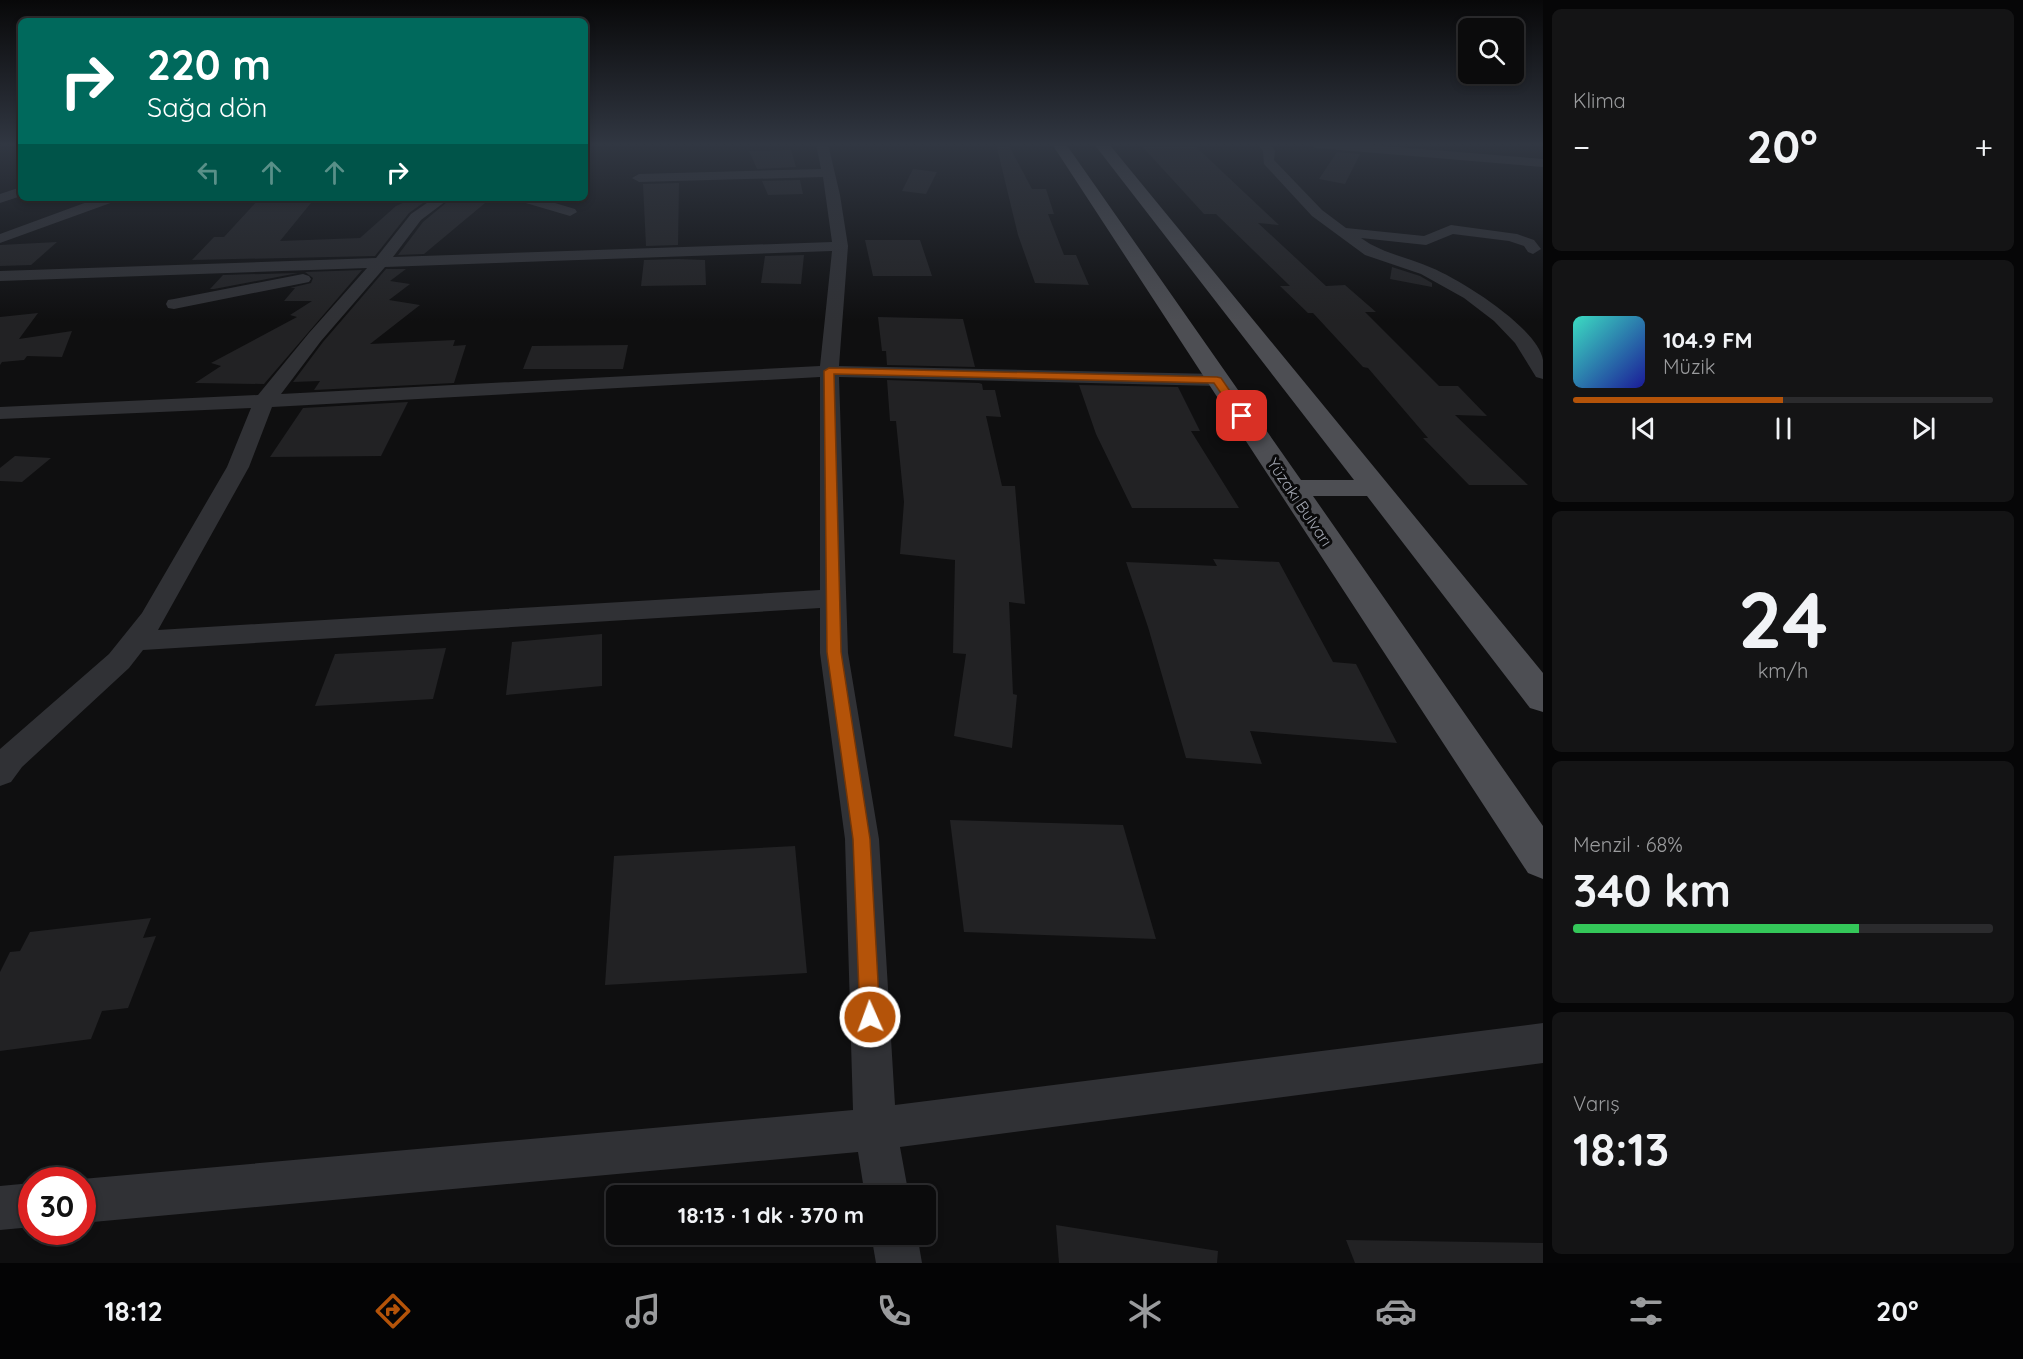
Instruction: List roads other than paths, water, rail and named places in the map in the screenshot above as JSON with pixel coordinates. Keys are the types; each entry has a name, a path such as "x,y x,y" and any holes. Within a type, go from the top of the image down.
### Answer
{"main road":[{"name":"Yüzakı Bulvarı","path":"1098,203 1543,860"},
{"path":"1148,203 1543,698"},
{"path":"1291,488 1376,488"}],"street":[{"path":"0,238 97,203"},
{"path":"0,773 11,758 119,661 152,619 237,467 264,401 279,386 315,337 379,264 416,217 436,203"},
{"path":"540,203 570,212"},
{"path":"833,203 840,246 829,371 834,652 862,839 875,1128 885,1185"},
{"path":"1306,203 1370,252 1428,271 1470,294 1500,318 1522,340 1543,373"},
{"path":"1346,232 1426,241 1464,222 1478,222 1543,233"},
{"path":"1450,229 1512,237 1529,243 1533,249"},
{"path":"0,276 840,246"},
{"path":"174,304 379,264"},
{"path":"0,413 829,371 1217,380"},
{"path":"135,641 832,598"},
{"path":"96,1200 875,1128 1543,1043"},
{"path":"0,1208 18,1206"},
{"path":"896,1245 899,1263"}]}
